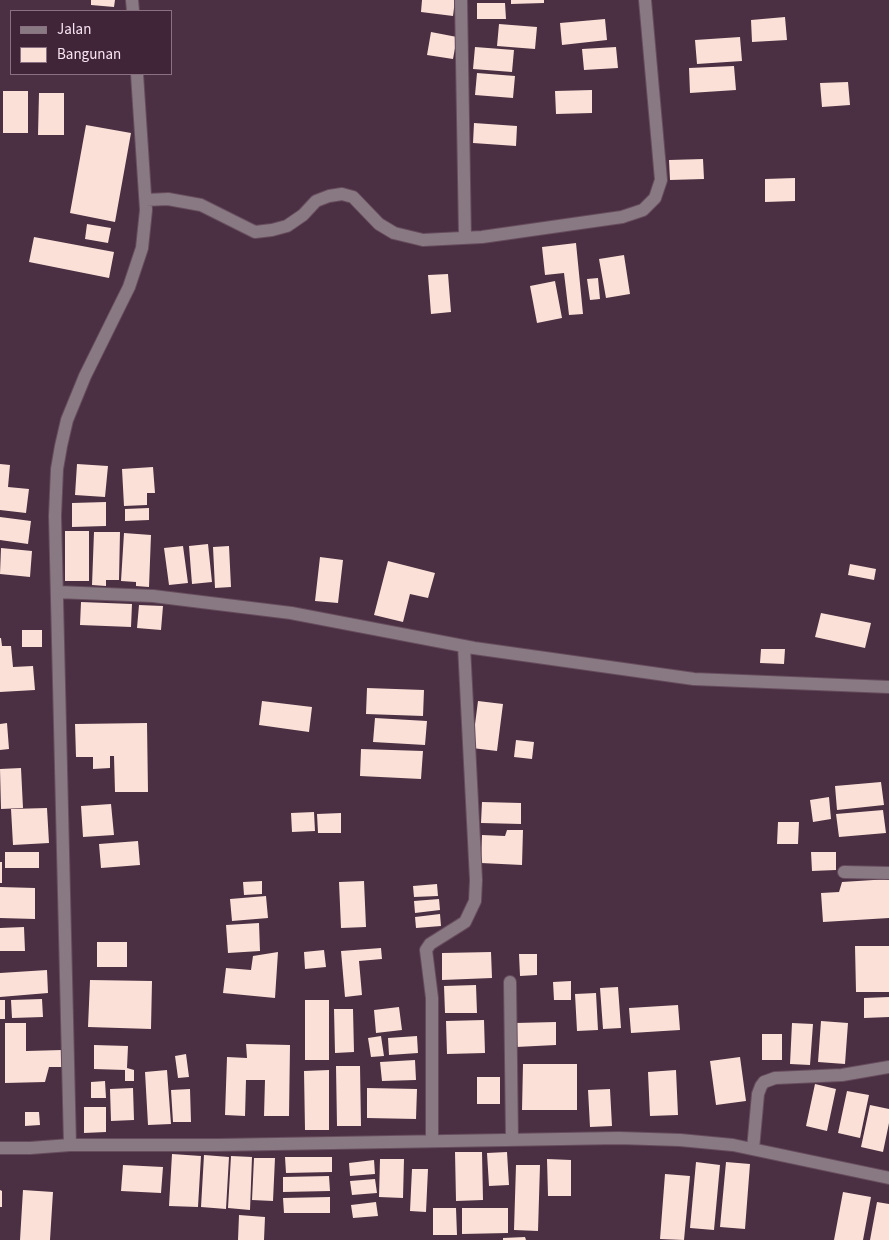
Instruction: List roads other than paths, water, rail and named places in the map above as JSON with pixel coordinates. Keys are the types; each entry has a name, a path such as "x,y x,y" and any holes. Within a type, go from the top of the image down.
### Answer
{"street":[{"path":"461,0 465,238"},
{"path":"146,200 168,199 201,205 255,232 287,226 303,215 316,201 342,194 353,197 379,224 394,232 423,240 465,238 622,216 643,210 655,198 661,180 645,0"},
{"path":"70,1144 55,516 57,469 67,420 85,376 137,268 145,229 146,200 137,75"},
{"path":"57,592 153,596 292,613 464,646 694,679 889,687"},
{"path":"432,1141 432,998 426,950 430,944 464,922 475,901 476,880 464,646"},
{"path":"844,872 889,873"},
{"path":"510,982 512,1140"},
{"path":"753,1149 758,1094 761,1086 770,1079 842,1075 889,1067"},
{"path":"0,1148 30,1148 70,1144 218,1145 619,1138 706,1142 753,1149 889,1178"}]}
